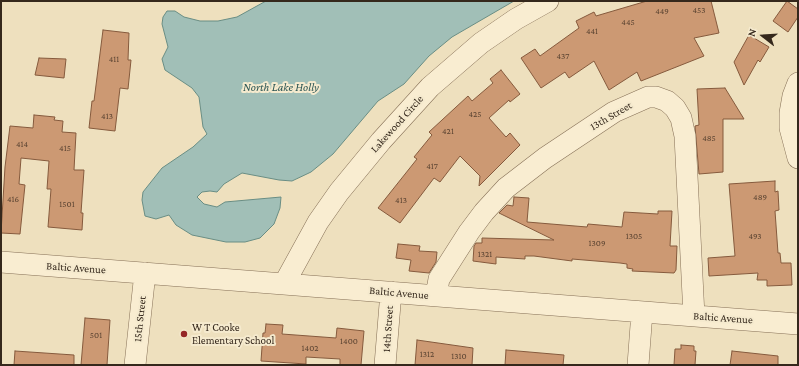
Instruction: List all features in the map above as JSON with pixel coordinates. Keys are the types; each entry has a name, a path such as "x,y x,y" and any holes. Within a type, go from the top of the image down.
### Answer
{"street":[{"name":"Lakewood Circle","path":"284,284 318,222 339,192 381,141 430,87 481,43 516,19 548,1"},
{"path":"798,83 793,96 790,114 790,128 798,158"},
{"name":"13th Street","path":"436,296 440,279 469,232 484,212 506,188 545,158 614,112 648,97 656,97 667,101 675,108 681,118 685,136 694,316"},
{"name":"Baltic Avenue","path":"1,262 798,324"},
{"name":"15th Street","path":"135,365 145,273"},
{"name":"14th Street","path":"385,365 390,292"},
{"path":"638,365 642,312"}],"water":[{"name":"North Lake Holly","path":"266,1 514,1 452,37 429,56 404,84 378,101 333,154 311,172 292,181 242,173 224,184 217,192 202,192 197,197 204,204 217,207 225,202 281,197 280,208 274,224 260,238 245,242 226,242 192,235 176,225 169,215 156,219 145,216 142,200 143,192 162,168 193,147 207,134 203,127 199,97 192,88 165,70 162,59 168,47 162,24 163,17 167,11 175,11 184,17 200,21 218,21 237,17"}],"building":[{"path":"647,1 711,1 719,33 694,38 704,56 641,81 637,72 609,90 594,61 569,78 565,72 541,88 521,58 535,49 540,56 579,28 576,21 594,12 596,16"},
{"path":"787,1 798,9 798,17 788,32 773,21"},
{"path":"103,30 129,33 128,60 131,60 128,89 120,88 115,131 89,128"},
{"path":"749,35 769,47 760,62 758,60 744,85 734,62"},
{"path":"39,58 66,59 64,78 35,75"},
{"path":"501,70 520,94 510,102 509,100 489,118 506,137 510,133 520,145 479,186 480,176 460,156 440,182 434,178 400,223 378,208 417,159 414,157 432,135 429,132 468,96 472,101 493,83 490,79"},
{"path":"725,88 744,119 723,119 723,172 699,174 695,126 699,125 697,89"},
{"path":"34,115 55,117 54,120 63,121 62,132 76,133 74,170 84,170 81,213 83,213 82,230 48,227 51,189 47,189 49,161 21,158 19,184 25,185 20,234 1,233 5,167 10,126 33,128"},
{"path":"775,181 775,192 778,191 779,210 775,211 778,253 780,253 781,263 791,263 792,285 767,286 767,280 757,280 758,273 709,276 708,258 735,256 729,184"},
{"path":"514,197 529,198 527,222 587,227 588,224 622,227 624,212 658,214 658,211 672,211 670,246 677,246 676,270 674,273 632,271 633,269 627,268 627,264 572,259 572,261 534,256 525,256 525,259 496,257 496,264 473,261 474,246 476,243 482,243 482,238 554,240 499,213 507,205 513,206"},
{"path":"398,244 420,246 419,251 437,252 436,262 429,273 409,271 411,260 396,258"},
{"path":"85,318 110,320 107,365 81,365"},
{"path":"266,324 283,325 282,334 336,338 337,328 364,331 361,365 340,365 340,359 306,357 306,364 261,361 263,333 265,333"},
{"path":"417,340 473,348 472,365 415,365"},
{"path":"681,345 694,346 694,351 696,351 695,365 674,365 675,349 681,349"},
{"path":"506,350 564,355 563,365 505,365"},
{"path":"15,351 74,355 74,365 14,365"},
{"path":"732,351 778,356 778,365 730,365"}],"place":[{"name":"W T Cooke Elementary School","path":"184,334"}]}
